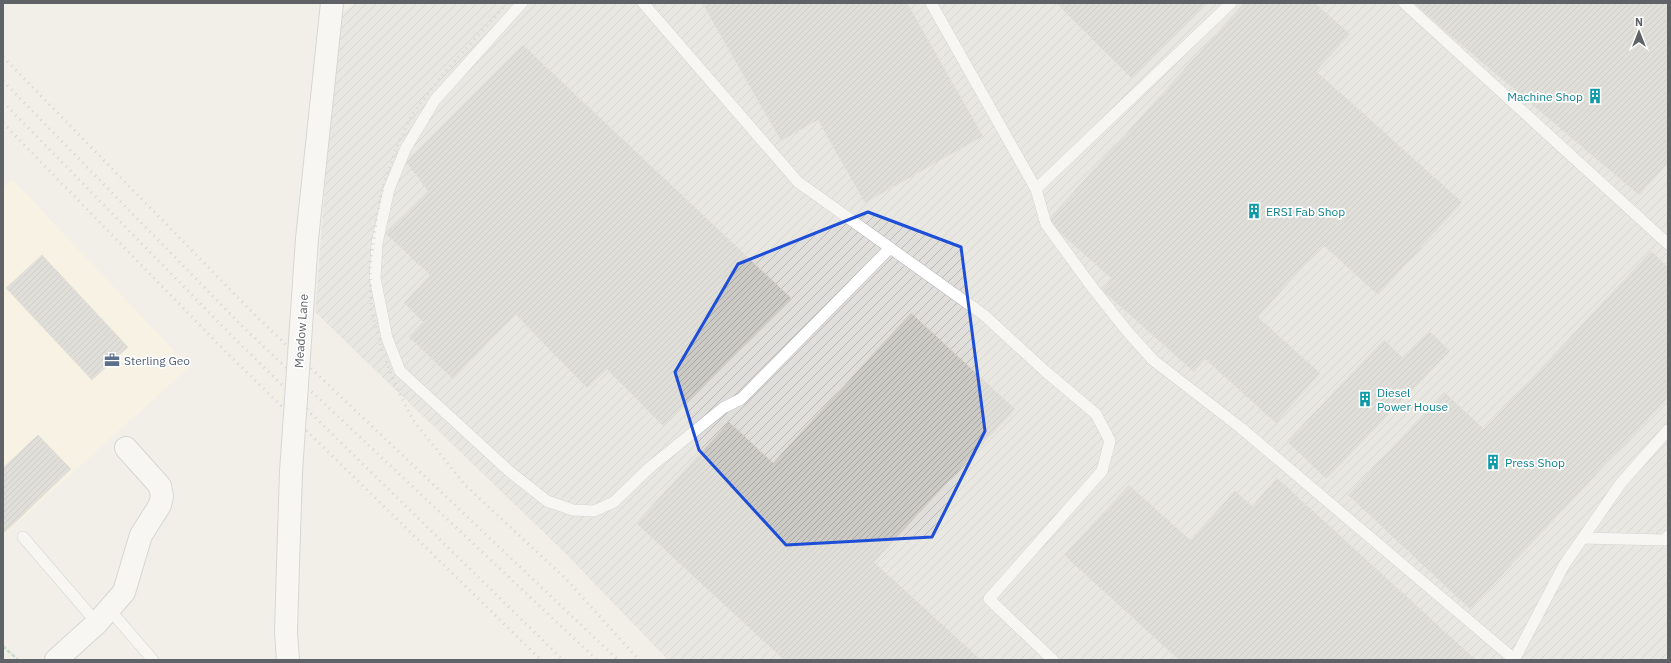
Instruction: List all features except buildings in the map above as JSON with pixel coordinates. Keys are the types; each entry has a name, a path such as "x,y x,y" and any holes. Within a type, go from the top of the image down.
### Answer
{"street":[{"name":"Meadow Lane","path":"288,660 286,632 292,460 307,239 332,3"},
{"path":"56,660 103,616 124,592 141,535 160,505 162,496 160,486 126,448"}],"lane":[{"path":"522,3 435,100 406,148 389,189 377,243 375,278 387,338 400,371 509,471 547,501 573,510 594,511 614,502 648,469 717,412 741,399 889,249"},
{"path":"643,3 798,182 889,249 984,315 1096,414 1110,441 1102,471 989,599 1053,660"},
{"path":"931,3 1036,189 1046,224 1092,287 1127,331 1154,360 1241,428 1515,660 1564,565 1621,483 1668,430"},
{"path":"1036,189 1231,3"},
{"path":"1404,3 1668,244"},
{"path":"1583,538 1665,540 1668,536"},
{"path":"23,537 103,616 153,660"}],"path":[{"path":"3,646 18,660"}],"highlighted area":[{"path":"868,212 961,247 985,431 932,537 786,545 699,450 675,372 738,264"}],"shaded area":[{"path":"356,3 1668,3 1668,660 668,660 563,551 315,312 332,96 342,13"},
{"path":"13,180 189,367 3,536 3,187"}],"railway":[{"path":"507,3 445,72 413,113 398,144 384,183 377,214 370,269 371,309 383,353 396,387 413,420 465,485 565,578 639,660"},
{"path":"3,57 256,316 618,660"},
{"path":"3,81 244,328 597,660"},
{"path":"3,102 234,338 563,660"},
{"path":"3,123 223,349 541,660"}],"place":[{"name":"Machine Shop","path":"1595,96"},
{"name":"ERSI Fab Shop","path":"1254,211"},
{"name":"Sterling Geo","path":"112,360"},
{"name":"Diesel Power House","path":"1365,399"},
{"name":"Press Shop","path":"1493,462"}]}
